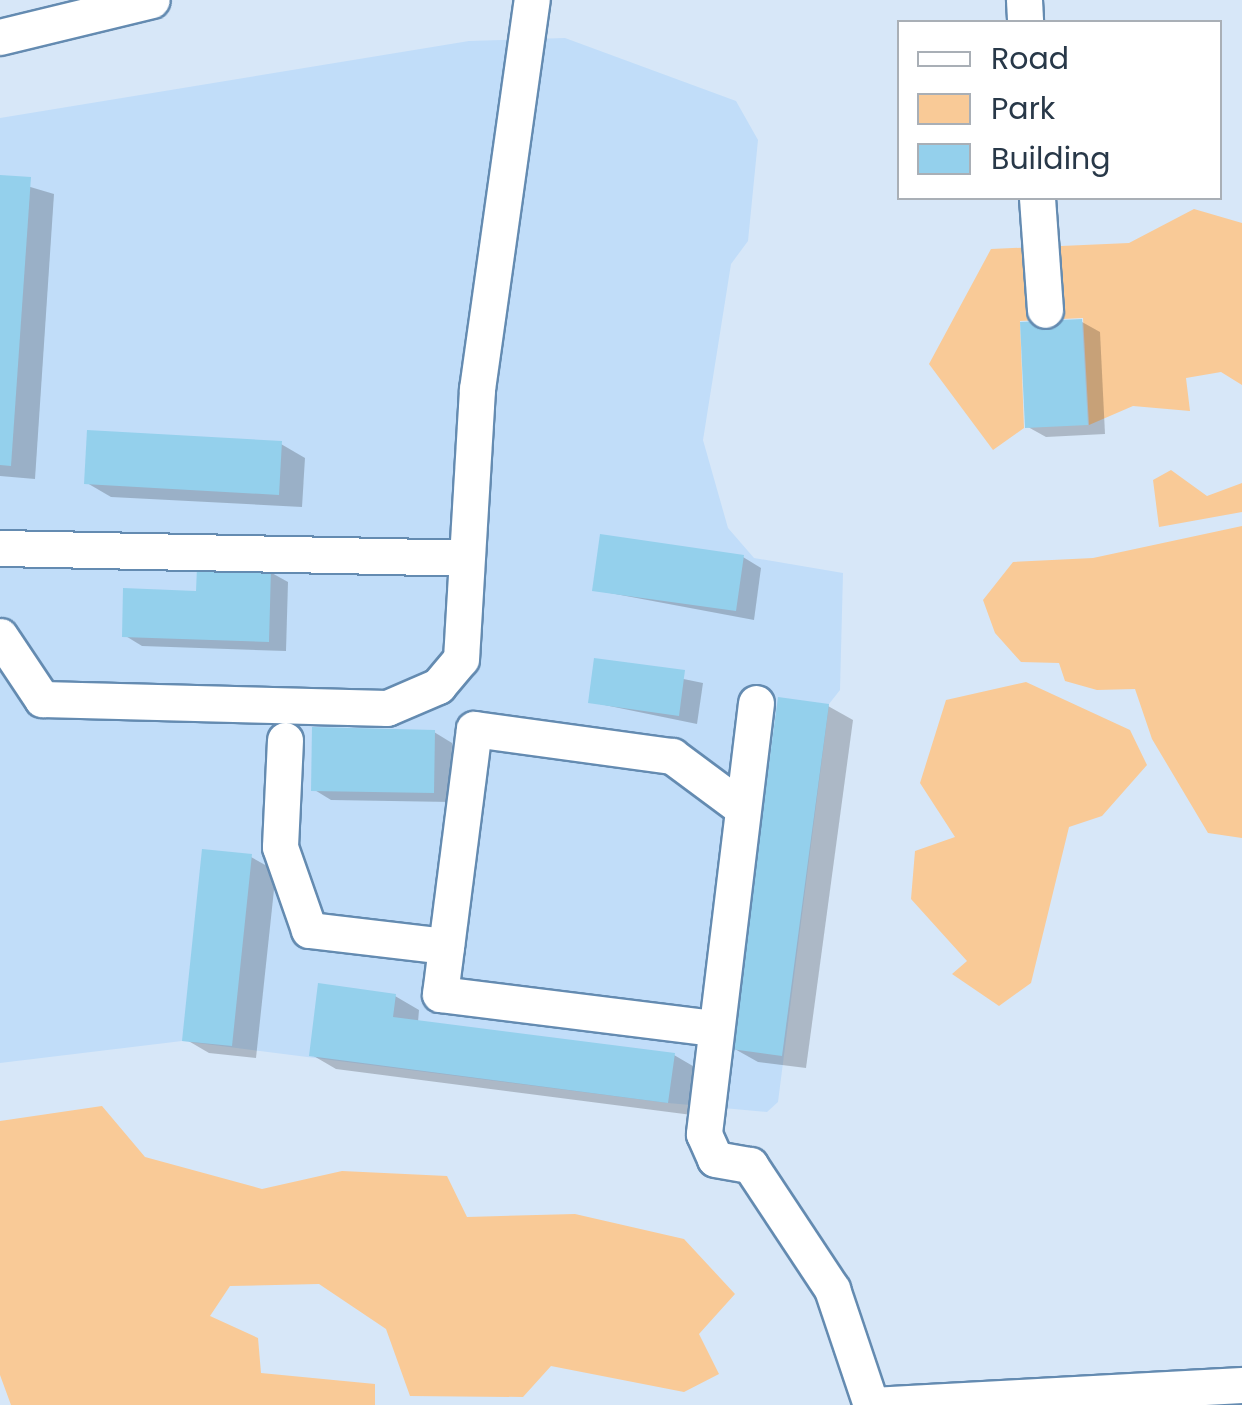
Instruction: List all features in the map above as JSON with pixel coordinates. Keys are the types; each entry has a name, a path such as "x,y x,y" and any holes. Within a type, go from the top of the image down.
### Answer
{"street":[{"path":"0,38 152,0"},
{"path":"0,636 42,699 387,708 438,686 461,659 462,558 510,109 532,0"},
{"path":"1037,200 1045,310"},
{"path":"0,548 462,558"},
{"path":"756,703 713,1028 710,1146 715,1159 750,1166 791,1222 832,1288 871,1405 1242,1385"},
{"path":"713,1028 440,994 474,729 672,756 742,808"},
{"path":"285,740 280,847 309,930 446,946"}],"shaded area":[{"path":"565,38 736,101 758,140 748,241 731,264 703,440 728,528 754,558 843,573 840,690 829,704 778,1102 767,1112 668,1103 182,1041 0,1063 0,118 469,41"}],"green space":[{"path":"1194,209 1242,223 1242,385 1221,372 1186,378 1190,411 1133,406 1089,425 1083,318 1020,321 1024,428 993,450 929,364 991,249 1129,243"},
{"path":"1171,470 1207,496 1242,483 1242,512 1159,527 1153,480"},
{"path":"1242,526 1242,838 1208,833 1152,739 1135,689 1097,690 1065,681 1059,663 1021,662 995,633 983,600 1013,562 1093,558"},
{"path":"1026,682 1130,730 1147,765 1102,816 1069,827 1031,983 999,1006 952,974 967,961 911,899 915,851 955,837 920,783 946,700"},
{"path":"102,1106 145,1157 262,1189 342,1171 447,1176 467,1217 575,1214 684,1239 735,1294 699,1334 719,1374 684,1392 551,1366 523,1397 410,1396 386,1329 319,1284 230,1286 210,1316 258,1338 261,1373 375,1384 375,1405 11,1405 0,1375 0,1121"}],"building":[{"path":"0,175 31,177 11,466 0,465"},
{"path":"1082,319 1088,425 1025,428 1020,322"},
{"path":"87,430 282,441 279,495 84,484"},
{"path":"600,534 744,555 736,611 592,591"},
{"path":"197,567 271,569 269,642 122,637 123,588 196,591"},
{"path":"594,658 685,670 679,716 588,703"},
{"path":"778,697 829,704 782,1056 731,1049"},
{"path":"312,727 435,730 434,793 311,791"},
{"path":"202,849 252,854 232,1046 182,1041"},
{"path":"318,983 396,994 393,1017 675,1053 668,1103 309,1056"}]}
